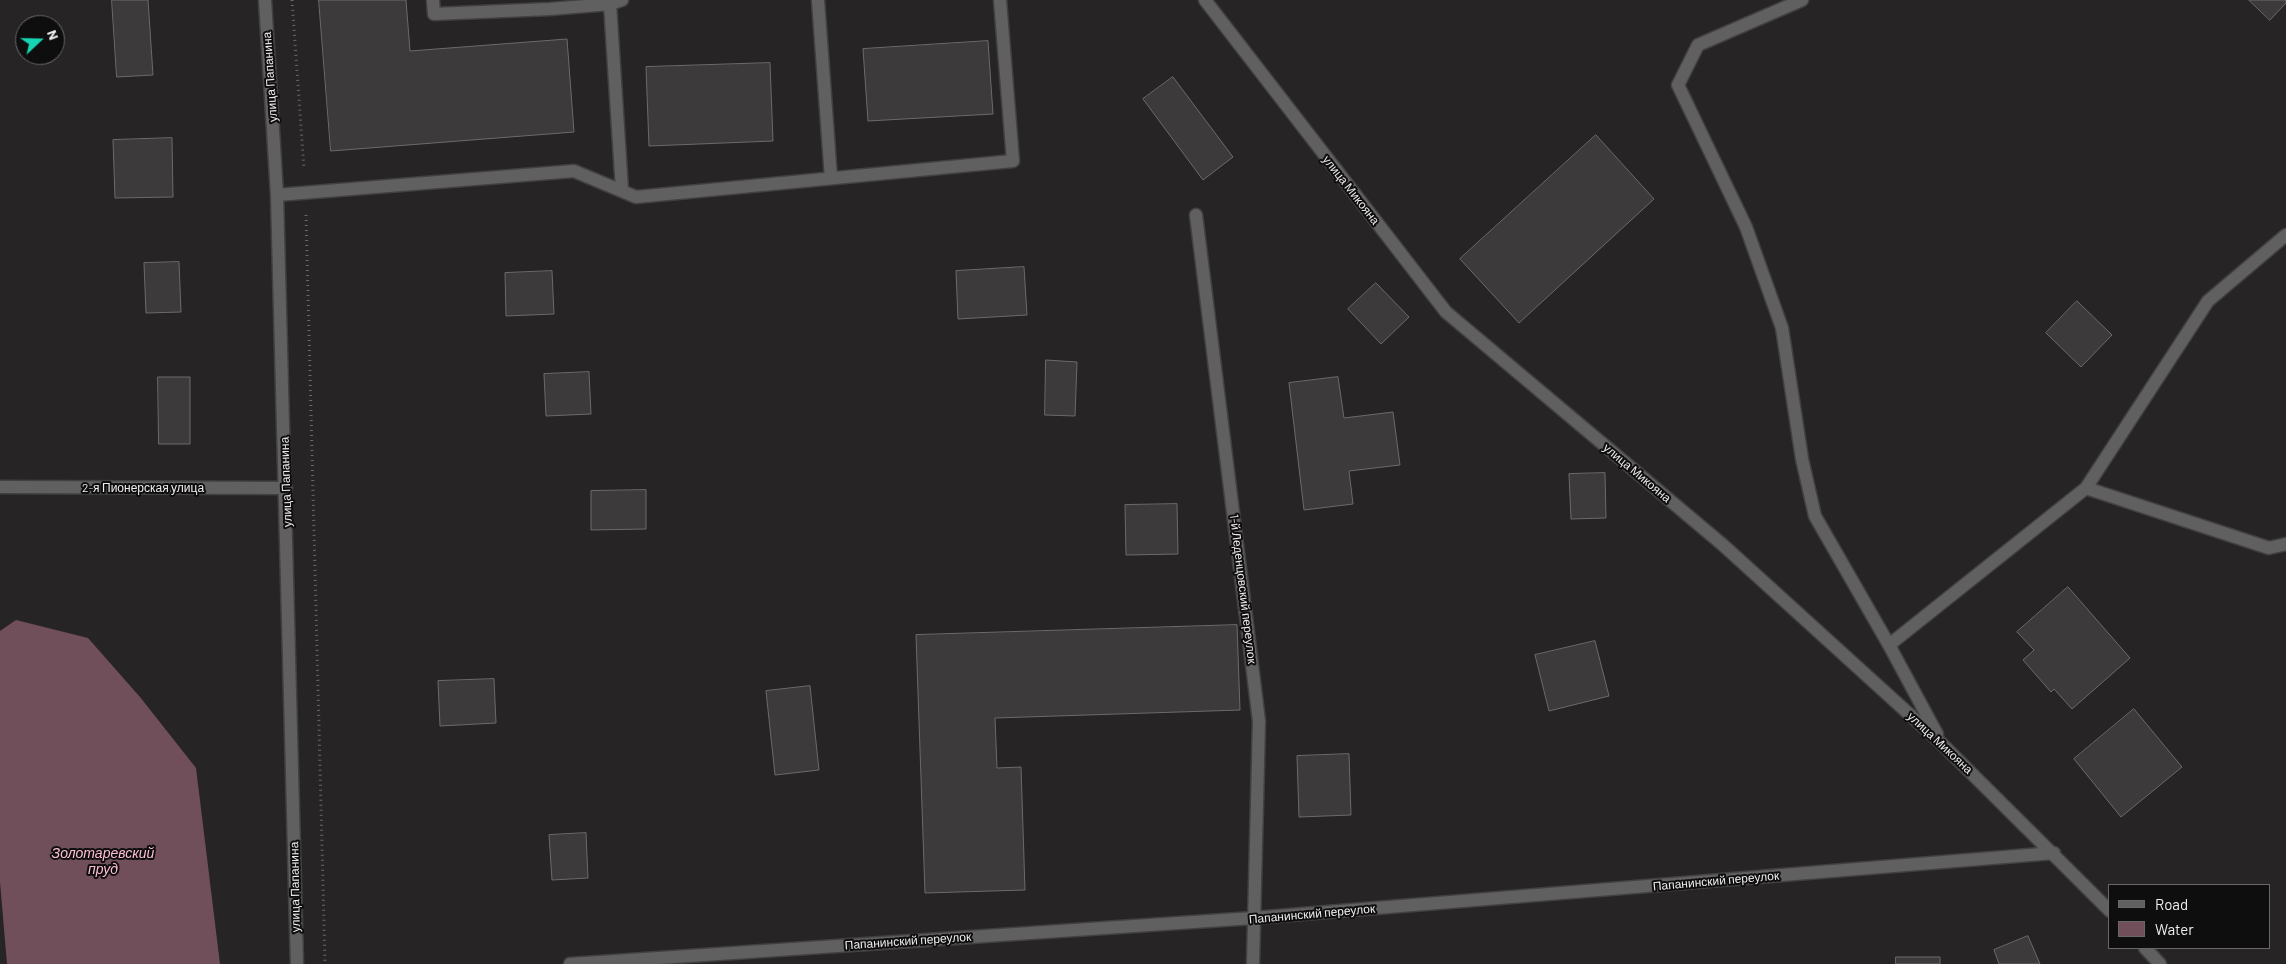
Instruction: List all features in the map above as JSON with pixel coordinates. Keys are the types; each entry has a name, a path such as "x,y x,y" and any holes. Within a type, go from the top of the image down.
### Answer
{"street":[{"name":"улица Папанина","path":"265,0 277,195 297,964"},
{"path":"433,0 434,14 549,4 616,2 622,190"},
{"path":"818,0 831,178"},
{"path":"277,195 574,171 636,197 1013,161 1000,0"},
{"name":"улица Микояна","path":"1205,0 1446,312 1723,545 1941,743 2054,853 2108,909"},
{"path":"1802,0 1698,45 1678,85 1746,227 1782,328 1802,459 1815,516 1889,645 1941,743"},
{"name":"1-й Леденцовский переулок","path":"1196,215 1259,721 1253,964"},
{"path":"1889,645 2086,488 2208,301 2286,235"},
{"name":"2-я Пионерская улица","path":"0,487 286,488"},
{"path":"2086,488 2269,548 2286,544"},
{"name":"Папанинский переулок","path":"570,964 1253,918 2054,853"},
{"path":"2146,949 2160,964"}],"path":[{"path":"292,0 306,192 325,964"}],"water":[{"name":"Золотаревский пруд","path":"16,620 88,638 140,697 196,768 220,964 7,964 0,882 0,631"}],"building":[{"path":"112,0 148,0 153,75 117,77"},
{"path":"319,0 406,0 410,51 567,39 574,132 331,151"},
{"path":"2249,0 2286,0 2286,3 2270,20"},
{"path":"988,41 993,114 868,121 863,49"},
{"path":"770,63 773,141 649,146 646,67"},
{"path":"1173,77 1233,157 1203,180 1143,99"},
{"path":"1596,135 1654,199 1519,323 1460,259"},
{"path":"172,138 173,197 115,198 113,140"},
{"path":"179,262 181,312 146,313 144,263"},
{"path":"1024,267 1027,315 958,319 956,271"},
{"path":"552,271 554,314 506,316 505,273"},
{"path":"1376,283 1409,317 1381,344 1348,309"},
{"path":"2077,301 2112,335 2081,367 2046,333"},
{"path":"1046,360 1077,362 1075,416 1045,415"},
{"path":"589,372 591,414 546,416 544,374"},
{"path":"158,377 190,377 190,444 159,444"},
{"path":"1338,377 1344,418 1393,412 1400,465 1349,471 1353,504 1304,510 1289,383"},
{"path":"1605,473 1606,518 1571,519 1569,474"},
{"path":"646,490 646,529 591,530 591,491"},
{"path":"1177,504 1178,554 1126,555 1125,505"},
{"path":"2068,587 2130,658 2072,709 2054,689 2051,692 2023,660 2034,650 2017,632"},
{"path":"1237,625 1240,710 995,718 997,768 1021,767 1025,890 925,893 916,635"},
{"path":"1595,641 1609,696 1549,711 1535,655"},
{"path":"494,679 496,723 440,726 438,681"},
{"path":"810,686 819,770 775,775 766,691"},
{"path":"2134,709 2182,767 2121,817 2074,759"},
{"path":"1349,754 1351,815 1299,817 1297,756"},
{"path":"586,833 588,878 552,880 549,835"},
{"path":"2028,936 2040,964 1999,964 1994,950"},
{"path":"1896,957 1940,957 1940,964 1896,964"}]}
